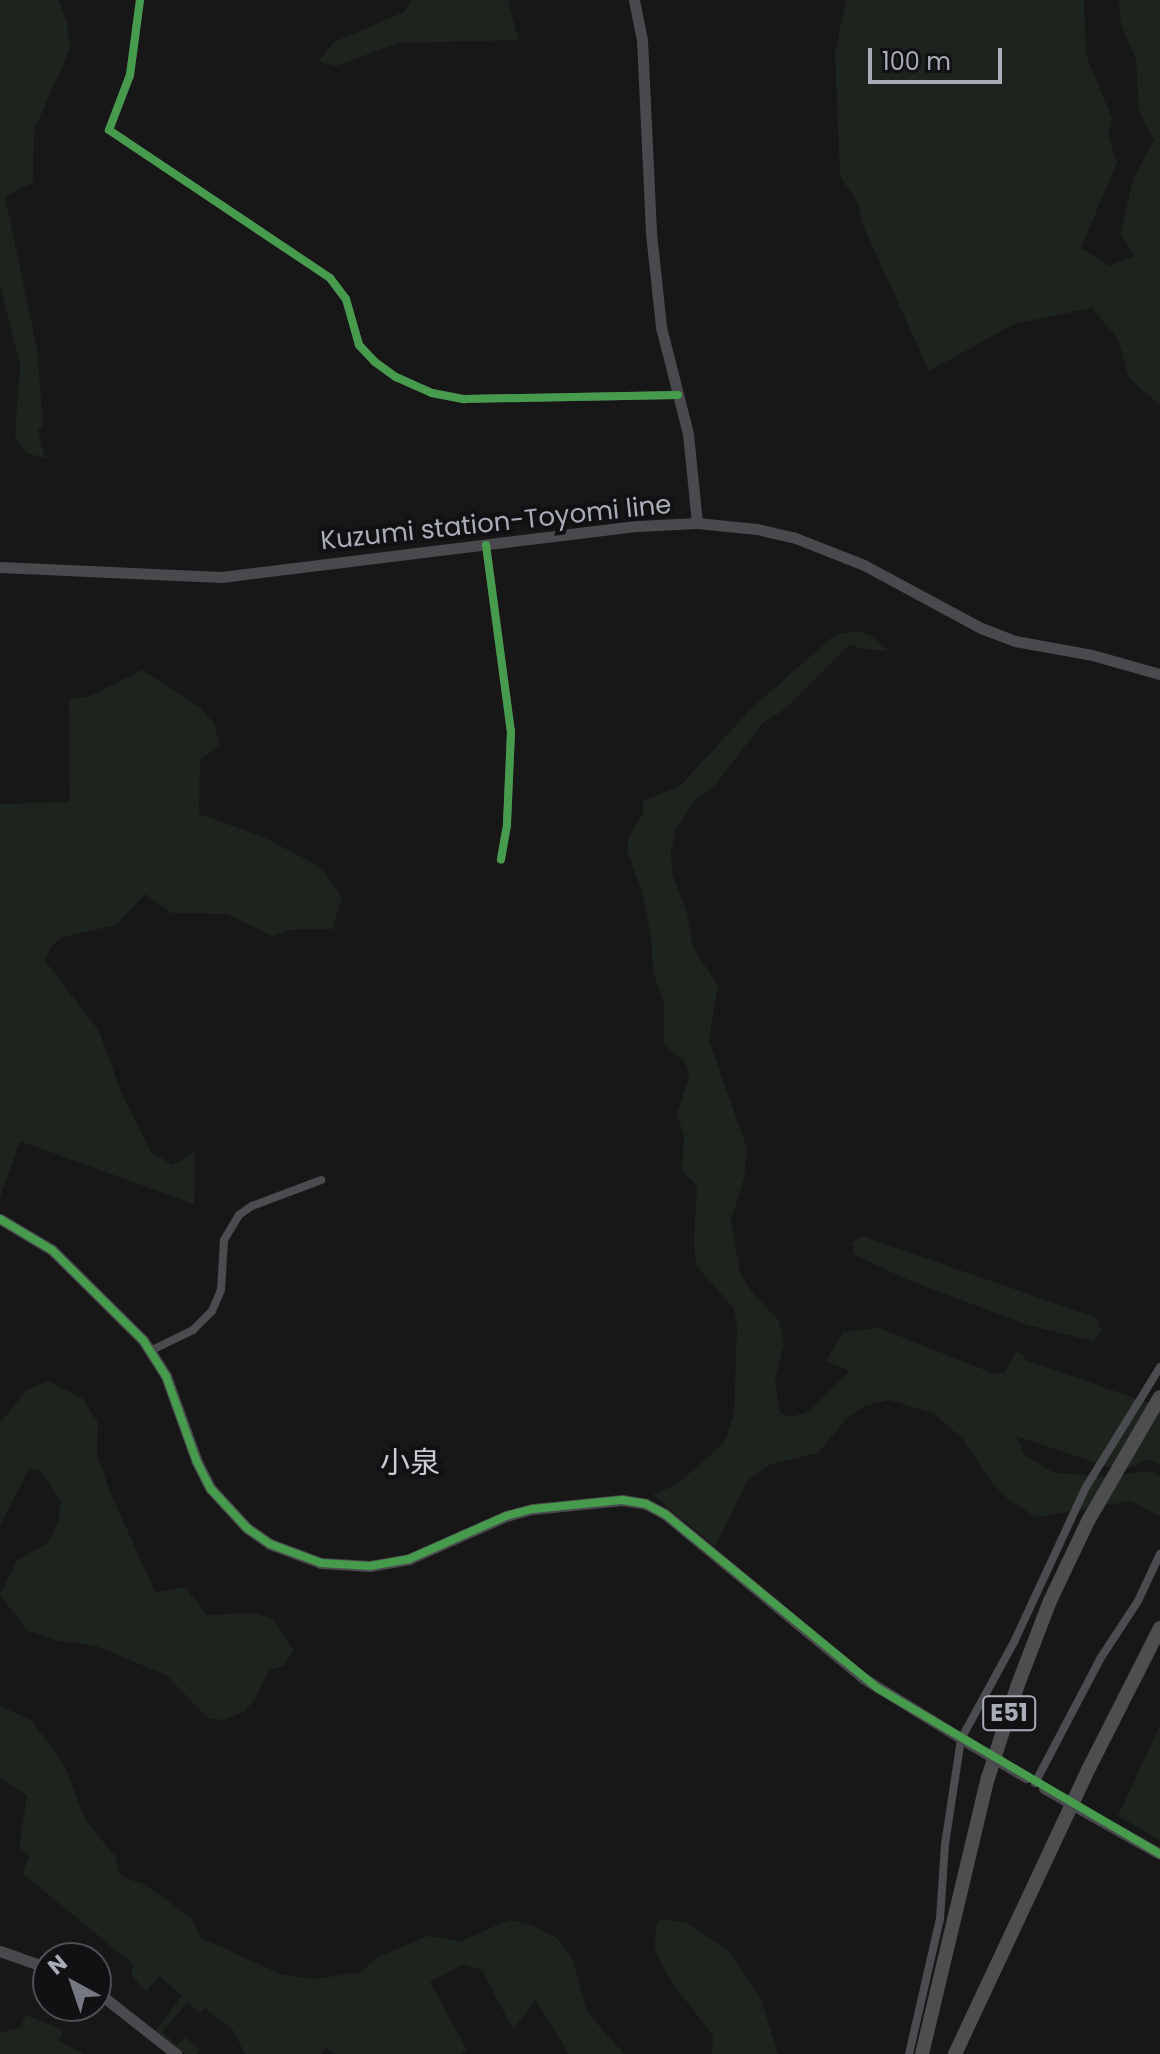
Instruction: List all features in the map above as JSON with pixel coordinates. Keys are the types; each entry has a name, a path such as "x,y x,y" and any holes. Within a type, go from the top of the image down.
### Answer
{"highway":[{"name":"E51","path":"922,2054 988,1778 1017,1687 1050,1601 1088,1521 1160,1397"},
{"path":"955,2054 1089,1768 1160,1628"}],"street":[{"path":"140,0 130,75 109,130 330,278 346,299 359,345 375,362 396,377 432,393 464,399 678,395"},
{"path":"634,0 642,40 658,306 688,434 697,523"},
{"name":"Kuzumi station-Toyomi line","path":"0,567 221,577 638,526 697,523 757,529 793,537 864,565 981,628 1015,641 1159,669"},
{"path":"486,545 511,732 507,825 501,859"},
{"path":"152,1350 193,1330 212,1311 221,1290 224,1240 239,1215 252,1206 321,1180"},
{"path":"0,1219 52,1250 152,1350 211,1489 247,1528 280,1549 335,1565 379,1565 409,1559 506,1516 533,1509 622,1500 646,1504 665,1514 863,1678 1035,1783 1160,1854"},
{"path":"909,2054 940,1919 945,1844 964,1740 1014,1642 1086,1487 1160,1367"},
{"path":"1035,1783 1100,1659 1138,1601 1160,1554"},
{"path":"0,1951 32,1962"},
{"path":"112,2004 176,2054"}],"shaded area":[{"path":"0,0 58,0 67,23 70,49 34,130 33,182 5,197 37,349 43,426 38,430 45,458 26,453 15,436 20,365 0,283"},
{"path":"411,0 512,0 508,3 519,40 398,43 336,66 319,61 334,42 404,12"},
{"path":"846,0 1084,0 1086,55 1112,119 1108,135 1117,162 1081,248 1109,266 1134,256 1121,234 1133,179 1154,140 1139,112 1136,60 1121,24 1119,0 1160,0 1160,405 1129,378 1118,339 1092,308 1014,324 929,371 863,225 858,203 840,176 835,54"},
{"path":"859,631 874,637 888,651 862,649 850,644 785,709 763,723 715,785 696,799 676,829 671,851 672,875 687,913 693,948 718,985 709,1040 747,1149 744,1179 731,1219 740,1273 752,1292 779,1321 784,1344 775,1379 780,1413 791,1417 809,1411 850,1371 826,1361 843,1332 879,1328 995,1374 1005,1372 1016,1351 1024,1355 1023,1359 1160,1407 1160,1466 1150,1459 1121,1471 1016,1436 1024,1454 1052,1472 1099,1477 1152,1471 1160,1477 1160,1516 1131,1501 1036,1517 1008,1499 992,1483 962,1438 933,1413 889,1400 865,1406 847,1418 818,1453 771,1464 747,1481 715,1546 653,1495 677,1484 724,1443 734,1415 737,1326 734,1309 696,1265 697,1186 682,1171 684,1136 677,1114 689,1077 685,1062 664,1044 664,1004 653,971 651,936 641,888 627,851 628,839 643,814 643,801 681,785 750,710 835,635"},
{"path":"142,670 201,708 214,724 220,745 200,760 199,814 261,836 309,861 322,870 342,897 332,929 294,929 273,936 227,914 172,913 145,894 116,925 62,937 50,948 45,961 99,1031 122,1094 151,1152 172,1165 195,1152 194,1204 20,1141 0,1197 0,804 70,802 69,700 93,695"},
{"path":"862,1236 1097,1318 1101,1331 1093,1341 1027,1325 911,1281 855,1255 852,1243"},
{"path":"48,1381 82,1398 98,1423 97,1454 111,1494 155,1592 185,1587 207,1615 256,1613 273,1619 286,1638 293,1650 284,1666 269,1670 255,1699 244,1712 224,1720 208,1718 166,1675 96,1646 59,1641 28,1631 0,1595 17,1561 48,1543 59,1519 61,1503 46,1478 39,1470 29,1469 0,1526 0,1423 27,1390"},
{"path":"0,1706 31,1720 65,1766 85,1820 115,1856 124,1878 144,1884 191,1918 201,1938 283,1975 316,1979 361,1972 378,1957 427,1936 461,1941 509,1920 532,1925 557,1938 572,1959 588,2013 624,2054 569,2054 536,2000 513,2029 482,1970 463,1964 430,1982 467,2050 461,2054 336,2054 326,2048 321,2054 245,2054 233,2030 205,2008 200,2013 187,2003 162,2032 177,2045 185,2037 200,2050 197,2054 184,2054 155,2031 182,1996 159,1976 146,1992 132,1976 133,1964 112,1947 112,1942 106,1942 22,1873 29,1857 19,1847 27,1795 0,1778"},
{"path":"1160,1725 1160,1840 1118,1816"},
{"path":"660,1919 686,1922 729,1951 761,1999 778,2054 712,2054 713,2036 671,1981 655,1950 656,1924"},
{"path":"26,2015 32,2017 32,2022 43,2022 63,2030 59,2041 84,2054 0,2054 0,2033 20,2028"}],"cycle path":[{"path":"140,0 130,75 109,130 330,278 346,299 359,345 375,362 396,377 432,393 464,399 678,395"},
{"path":"486,545 511,732 507,825 501,859"},
{"path":"0,1219 52,1250 143,1340 166,1376 197,1462 211,1489 247,1528 270,1544 321,1563 370,1566 409,1559 506,1516 533,1509 622,1500 646,1504 665,1514 879,1689 1160,1854"}],"district":[{"name":"小泉","path":"410,1463"}]}
